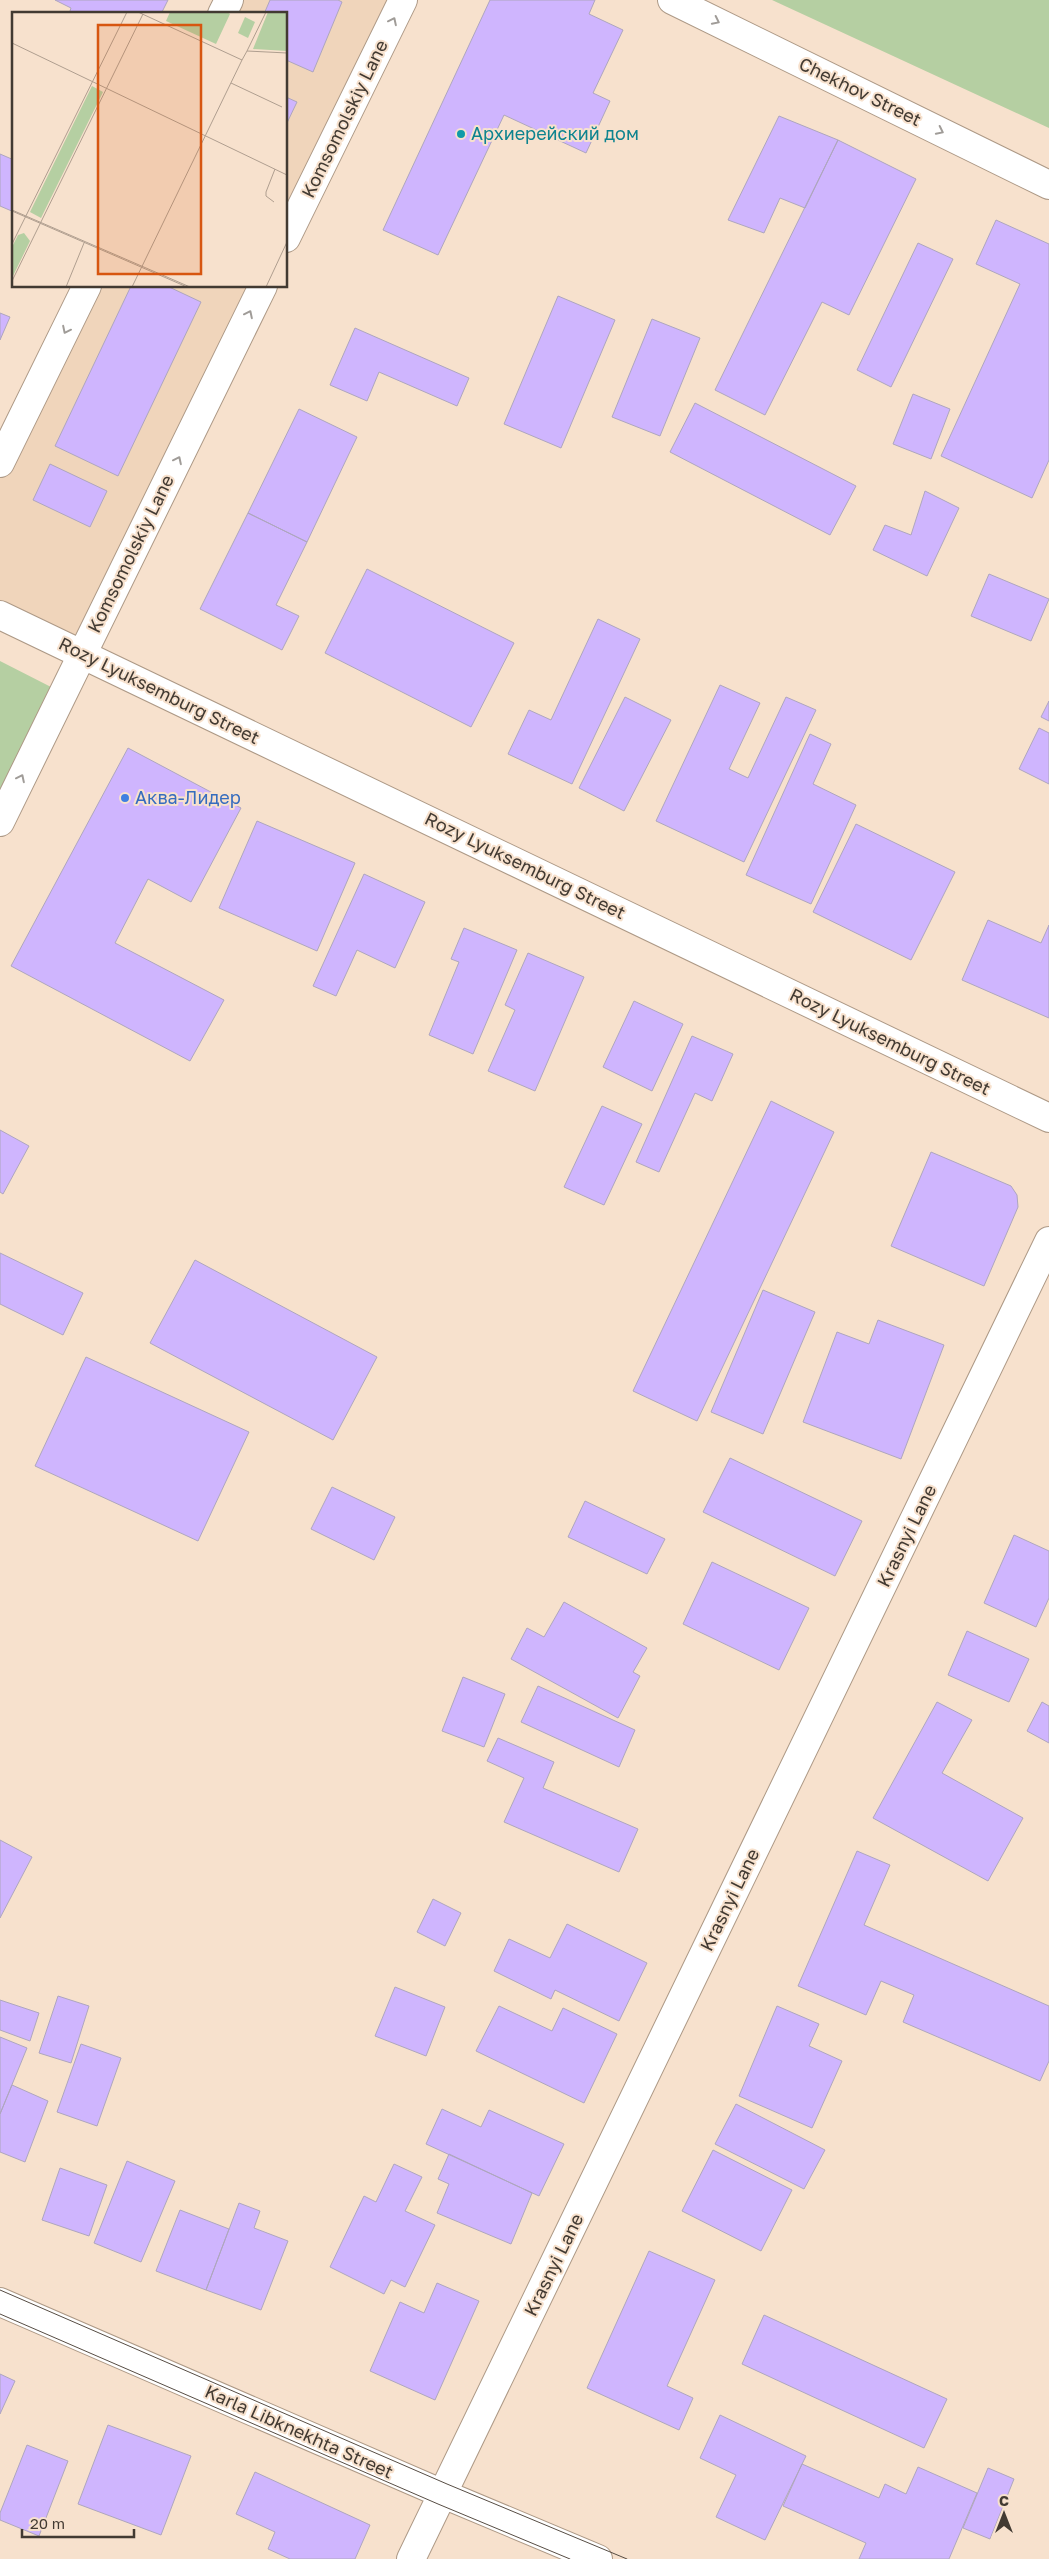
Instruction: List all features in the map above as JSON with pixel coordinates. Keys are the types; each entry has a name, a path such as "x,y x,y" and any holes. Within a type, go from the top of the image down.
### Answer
{"street":[{"path":"223,12 229,0"},
{"name":"Komsomolskiy Lane","path":"288,234 403,0"},
{"name":"Chekhov Street","path":"672,0 1049,185"},
{"path":"0,463 86,288"},
{"name":"Komsomolskiy Lane","path":"0,822 262,288"},
{"name":"Rozy Lyuksemburg Street","path":"0,614 1049,1118"},
{"name":"Krasnyi Lane","path":"411,2559 1049,1241"},
{"name":"Karla Libknekhta Street","path":"0,2302 598,2559"}],"shaded area":[{"path":"229,0 403,0 288,234 288,12 223,12"},
{"path":"86,288 262,288 82,654 0,615 0,463"}],"green space":[{"path":"772,0 1049,0 1049,128"},
{"path":"0,661 51,687 0,790"}],"building":[{"path":"55,0 168,0 162,12 70,12 71,8"},
{"path":"270,0 338,0 342,2 313,72 288,61 288,12 265,12"},
{"name":"Архиерейский дом","path":"490,0 595,0 589,14 623,30 593,93 610,101 586,153 504,115 438,255 383,230"},
{"path":"288,98 297,102 288,121"},
{"path":"779,116 838,140 805,208 780,198 764,233 728,220"},
{"path":"838,140 916,179 849,315 822,302 765,415 715,390"},
{"path":"0,154 12,159 12,211 0,206"},
{"path":"996,220 1049,244 1049,460 1032,498 941,456 1020,284 976,264"},
{"path":"918,243 953,259 891,387 857,370"},
{"path":"130,288 171,288 201,302 118,476 55,446"},
{"path":"558,296 615,320 561,448 504,424"},
{"path":"0,313 10,317 0,340"},
{"path":"652,319 700,338 660,436 612,417"},
{"path":"355,328 469,378 457,406 379,372 367,401 330,385"},
{"path":"913,394 950,409 931,459 893,444"},
{"path":"695,403 856,486 830,535 670,452"},
{"path":"299,409 357,437 307,542 248,513"},
{"path":"50,464 107,491 90,527 33,500"},
{"path":"925,491 959,508 927,576 873,550 885,525 911,535"},
{"path":"248,513 307,542 276,605 299,616 282,650 200,609"},
{"path":"367,569 514,643 471,727 325,653"},
{"path":"989,574 1049,599 1031,641 971,616"},
{"path":"598,619 640,639 572,784 508,754 529,710 551,720"},
{"path":"720,685 760,703 729,769 748,778 786,697 816,710 744,862 656,821"},
{"path":"625,697 671,720 624,811 579,788"},
{"path":"1049,701 1049,721 1041,717"},
{"path":"1039,728 1049,733 1049,784 1019,769"},
{"path":"810,734 831,744 813,784 856,805 811,904 746,875"},
{"path":"128,748 241,808 191,902 148,879 115,943 224,1000 190,1061 11,966"},
{"path":"257,821 355,863 317,951 219,908"},
{"path":"856,824 955,872 911,960 813,912"},
{"path":"364,874 425,902 395,968 357,950 336,996 313,986"},
{"path":"988,920 1041,943 1049,925 1049,1018 962,980"},
{"path":"464,928 517,950 473,1054 429,1035 459,962 451,959"},
{"path":"528,953 584,977 535,1091 488,1071 515,1010 505,1005"},
{"path":"634,1001 683,1024 652,1091 603,1067"},
{"path":"692,1036 733,1054 712,1101 695,1093 659,1172 636,1162"},
{"path":"771,1101 834,1132 697,1421 633,1391"},
{"path":"602,1106 642,1124 604,1205 564,1187"},
{"path":"0,1130 29,1146 3,1194 0,1192"},
{"path":"931,1152 1011,1186 1017,1195 1018,1207 984,1286 891,1246"},
{"path":"0,1253 83,1293 63,1335 0,1304"},
{"path":"195,1260 377,1357 333,1440 150,1343"},
{"path":"763,1290 815,1312 763,1434 711,1412"},
{"path":"878,1320 944,1345 901,1459 803,1422 837,1332 869,1344"},
{"path":"86,1357 249,1432 198,1541 35,1466"},
{"path":"730,1458 862,1521 835,1576 703,1512"},
{"path":"332,1487 395,1517 374,1560 311,1529"},
{"path":"585,1501 665,1539 647,1574 568,1537"},
{"path":"1014,1535 1049,1551 1049,1598 1036,1627 984,1603"},
{"path":"712,1562 809,1608 779,1670 683,1624"},
{"path":"564,1602 647,1648 633,1672 640,1676 618,1718 511,1659 527,1628 544,1637"},
{"path":"967,1631 1029,1659 1009,1702 948,1675"},
{"path":"463,1677 505,1694 484,1747 442,1731"},
{"path":"538,1686 635,1730 619,1767 521,1722"},
{"path":"937,1702 972,1720 942,1773 1023,1818 988,1881 873,1818"},
{"path":"1042,1702 1049,1706 1049,1743 1027,1731"},
{"path":"498,1738 554,1762 543,1788 638,1829 619,1872 504,1822 524,1778 487,1761"},
{"path":"0,1840 32,1857 0,1918"},
{"path":"857,1851 890,1865 864,1925 1049,2006 1049,2061 1040,2081 903,2022 914,1995 881,1981 866,2015 798,1986"},
{"path":"433,1899 461,1913 445,1946 417,1932"},
{"path":"567,1924 647,1963 619,2021 555,1990 551,1999 494,1971 509,1939 550,1958"},
{"path":"395,1987 445,2007 426,2056 375,2036"},
{"path":"58,1996 89,2006 71,2063 39,2053"},
{"path":"0,2000 39,2013 30,2041 0,2030"},
{"path":"499,2006 552,2031 563,2008 617,2034 584,2103 476,2051"},
{"path":"777,2006 819,2024 809,2046 842,2061 812,2128 739,2096"},
{"path":"0,2037 27,2048 0,2114"},
{"path":"81,2044 121,2058 97,2126 57,2112"},
{"path":"12,2085 48,2101 25,2162 0,2152 0,2114"},
{"path":"736,2104 825,2150 804,2189 715,2144"},
{"path":"442,2109 481,2127 489,2110 564,2144 539,2196 426,2144"},
{"path":"713,2150 792,2190 761,2251 682,2211"},
{"path":"449,2154 532,2193 511,2244 437,2213 449,2184 438,2179"},
{"path":"127,2161 175,2181 141,2262 94,2243"},
{"path":"394,2164 422,2177 405,2211 435,2225 405,2287 391,2280 384,2294 330,2267 364,2196 376,2202"},
{"path":"60,2168 107,2185 89,2236 42,2220"},
{"path":"239,2203 260,2211 254,2228 288,2241 261,2310 206,2290"},
{"path":"180,2210 229,2229 206,2290 156,2271"},
{"path":"649,2251 715,2280 667,2386 693,2398 679,2430 587,2388"},
{"path":"437,2283 479,2301 435,2400 370,2371 400,2302 424,2313"},
{"path":"764,2315 947,2399 924,2448 742,2364"},
{"path":"0,2374 15,2381 0,2414"},
{"path":"720,2415 806,2456 765,2540 716,2517 736,2475 700,2458"},
{"path":"108,2425 191,2456 161,2535 78,2504"},
{"path":"27,2445 68,2461 39,2536 0,2520 0,2513"},
{"path":"802,2464 879,2498 885,2484 906,2494 918,2467 977,2493 949,2559 859,2559 866,2543 783,2506"},
{"path":"988,2468 1014,2479 990,2539 963,2528"},
{"path":"255,2472 370,2525 355,2559 290,2559 268,2549 275,2532 236,2514"}],"tram line":[{"path":"0,2290 447,2484 627,2559"},
{"path":"0,2314 438,2504 570,2559"}],"place":[{"name":"Архиерейский дом","path":"461,134"},
{"name":"Аква-Лидер","path":"125,798"}]}
